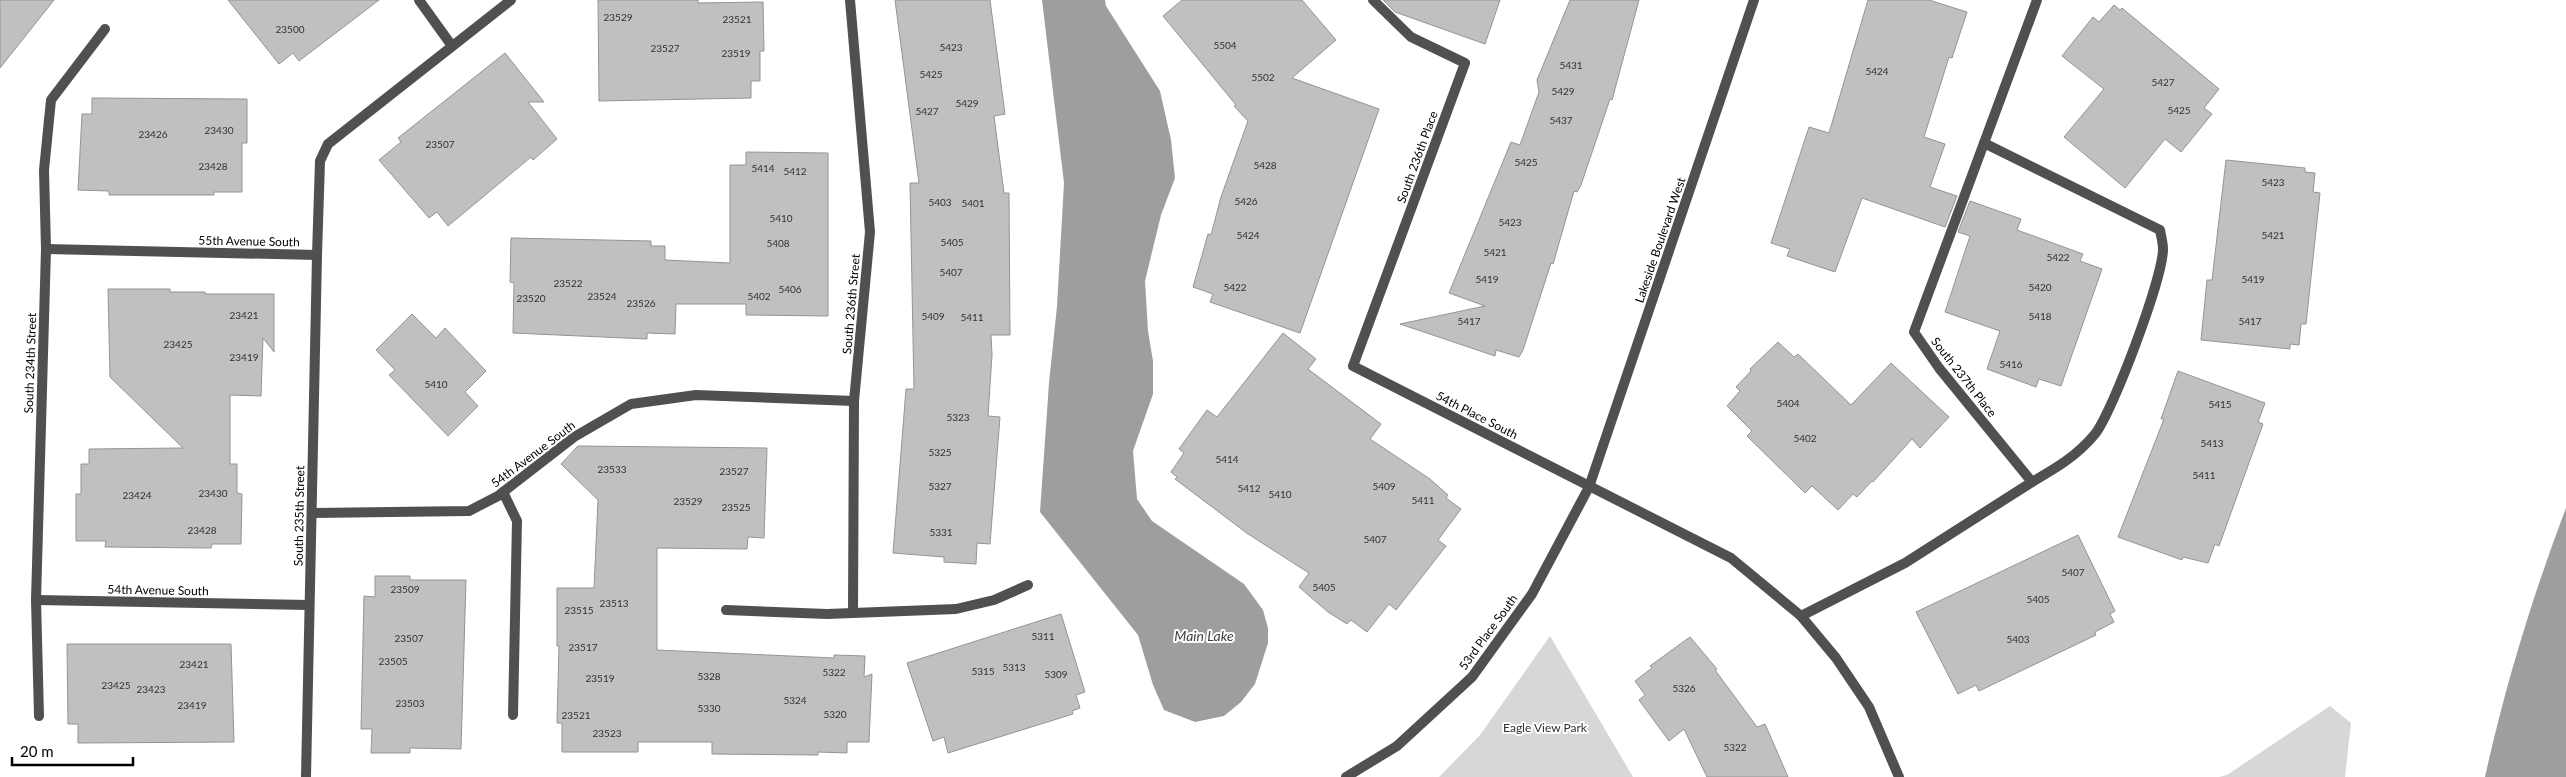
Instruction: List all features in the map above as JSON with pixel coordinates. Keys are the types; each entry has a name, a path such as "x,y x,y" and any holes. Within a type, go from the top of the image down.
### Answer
{"street":[{"path":"419,0 452,46"},
{"name":"55th Avenue South","path":"46,249 317,255 320,161 328,144 511,0"},
{"name":"South 236th Street","path":"850,0 870,232 854,401 853,612"},
{"name":"South 236th Place","path":"1354,366 1465,63 1411,37 1373,0"},
{"name":"Lakeside Boulevard West","path":"1589,487 1754,0"},
{"name":"South 237th Place","path":"2032,482 1940,368 1914,332 2037,0"},
{"name":"South 234th Street","path":"39,716 36,600 46,249 44,170 51,100 105,29"},
{"path":"1801,616 1905,564 2032,482 2070,460 2095,433 2114,400 2154,286 2163,250 2160,230 1984,142"},
{"name":"South 235th Street","path":"306,777 317,255"},
{"name":"54th Place South","path":"1354,366 1589,487"},
{"name":"54th Avenue South","path":"312,513 469,512 503,492 574,437 631,404 696,395 854,401"},
{"path":"1589,487 1731,558 1801,616 1836,658 1869,708 1899,777"},
{"name":"53rd Place South","path":"1346,777 1398,746 1472,677 1532,594 1589,487"},
{"path":"503,492 517,521 513,715"},
{"path":"726,610 827,614 956,608 994,600 1028,585"},
{"name":"54th Avenue South","path":"36,600 310,605"}],"green space":[{"name":"Eagle View Park","path":"1550,636 1633,777 1439,777 1480,735"},
{"path":"2330,706 2351,723 2345,777 2219,777 2227,775"}],"water":[{"name":"Main Lake","path":"1042,0 1105,0 1106,6 1160,91 1171,140 1175,178 1161,215 1145,281 1148,331 1153,361 1153,394 1133,451 1137,499 1152,521 1244,584 1263,610 1268,628 1268,643 1255,684 1241,702 1224,716 1195,722 1164,710 1153,685 1138,635 1040,512 1049,383 1057,306 1064,183"},
{"path":"2566,508 2566,777 2485,777 2501,709 2521,641 2542,574"}],"building":[{"path":"0,0 54,0 0,68"},
{"path":"228,0 379,0 299,61 293,53 279,64"},
{"path":"598,0 698,0 698,3 763,2 764,51 760,51 760,81 751,81 751,98 599,101"},
{"path":"895,0 990,0 1005,114 994,116 1004,193 1009,193 1010,335 991,335 992,355 988,416 1000,417 990,544 977,543 976,564 944,562 944,557 893,553 906,389 914,389 910,183 919,183"},
{"path":"1182,0 1302,0 1336,40 1292,78 1379,109 1300,333 1210,302 1213,294 1193,287 1208,234 1211,235 1221,197 1248,121 1163,16"},
{"path":"1383,0 1500,0 1485,44 1395,12"},
{"path":"1570,0 1639,0 1612,100 1610,99 1581,185 1577,192 1574,191 1553,264 1551,263 1523,350 1519,357 1496,350 1495,356 1400,324 1485,306 1449,293 1511,142 1520,145 1539,92 1537,80"},
{"path":"1868,0 1929,0 1967,12 1952,58 1949,57 1924,137 1945,144 1930,187 1957,196 1945,227 1862,198 1835,272 1787,256 1790,249 1771,243 1809,127 1829,133"},
{"path":"2114,5 2120,10 2122,8 2219,89 2204,108 2212,114 2181,152 2165,139 2125,188 2064,137 2104,89 2062,56 2093,17 2099,22"},
{"path":"505,53 544,102 528,102 557,139 533,160 531,157 448,226 437,212 429,218 379,160 401,142 398,138"},
{"path":"92,98 247,99 247,143 242,143 242,192 214,192 214,195 109,195 109,191 78,190 82,114 92,114"},
{"path":"746,152 828,153 828,316 746,315 746,304 676,304 675,334 647,333 647,339 513,333 514,283 510,282 511,238 651,241 651,246 665,246 665,260 730,263 730,165 746,165"},
{"path":"2226,160 2305,168 2305,172 2315,173 2313,192 2320,193 2306,324 2301,324 2299,345 2290,344 2290,349 2201,340 2207,280 2212,280"},
{"path":"1970,201 2021,219 2017,230 2083,254 2080,261 2102,269 2061,386 2039,379 2036,387 1987,369 2000,331 1945,312 1970,236 1958,232"},
{"path":"108,289 170,289 170,292 205,292 205,294 274,294 274,352 263,338 261,396 230,395 230,464 237,464 237,493 242,494 241,544 212,544 211,548 105,547 106,541 76,541 76,494 81,494 81,464 89,464 89,449 183,448 110,377"},
{"path":"412,314 436,338 445,328 486,371 465,392 478,406 448,436 389,375 395,370 376,350"},
{"path":"1283,333 1316,359 1308,369 1381,424 1370,439 1430,479 1448,495 1446,498 1461,509 1438,540 1446,546 1396,610 1389,604 1367,632 1351,620 1347,624 1328,612 1299,587 1309,573 1248,534 1175,479 1177,477 1171,472 1184,453 1179,449 1207,410 1217,417"},
{"path":"1778,342 1794,357 1798,354 1851,405 1891,363 1949,417 1920,448 1912,439 1873,482 1857,497 1853,494 1838,510 1812,486 1805,493 1747,436 1752,431 1727,406 1740,391 1736,387 1751,371 1750,369"},
{"path":"2178,371 2265,403 2258,422 2263,424 2219,546 2215,544 2208,563 2183,557 2182,560 2118,537 2164,419 2161,419"},
{"path":"578,446 767,448 764,538 748,537 747,549 657,548 657,650 834,658 834,655 865,656 864,677 872,674 869,742 847,742 847,753 818,752 818,755 712,754 712,742 638,742 638,752 562,752 562,723 557,723 559,646 557,646 557,588 594,588 598,500 561,464"},
{"path":"2078,535 2115,611 2110,614 2114,622 2095,632 2096,635 1979,691 1976,685 1958,694 1916,612"},
{"path":"375,576 410,576 410,580 466,580 461,749 410,748 410,753 371,753 372,729 361,729 364,596 375,597"},
{"path":"1061,614 1085,692 1076,695 1080,708 1072,711 1073,714 948,753 944,737 933,741 907,663"},
{"path":"1690,637 1717,669 1715,670 1757,727 1765,724 1788,777 1707,777 1684,729 1669,741 1639,700 1645,695 1635,681 1652,668 1650,666"},
{"path":"67,644 231,644 234,742 78,743 78,724 68,724"}]}
